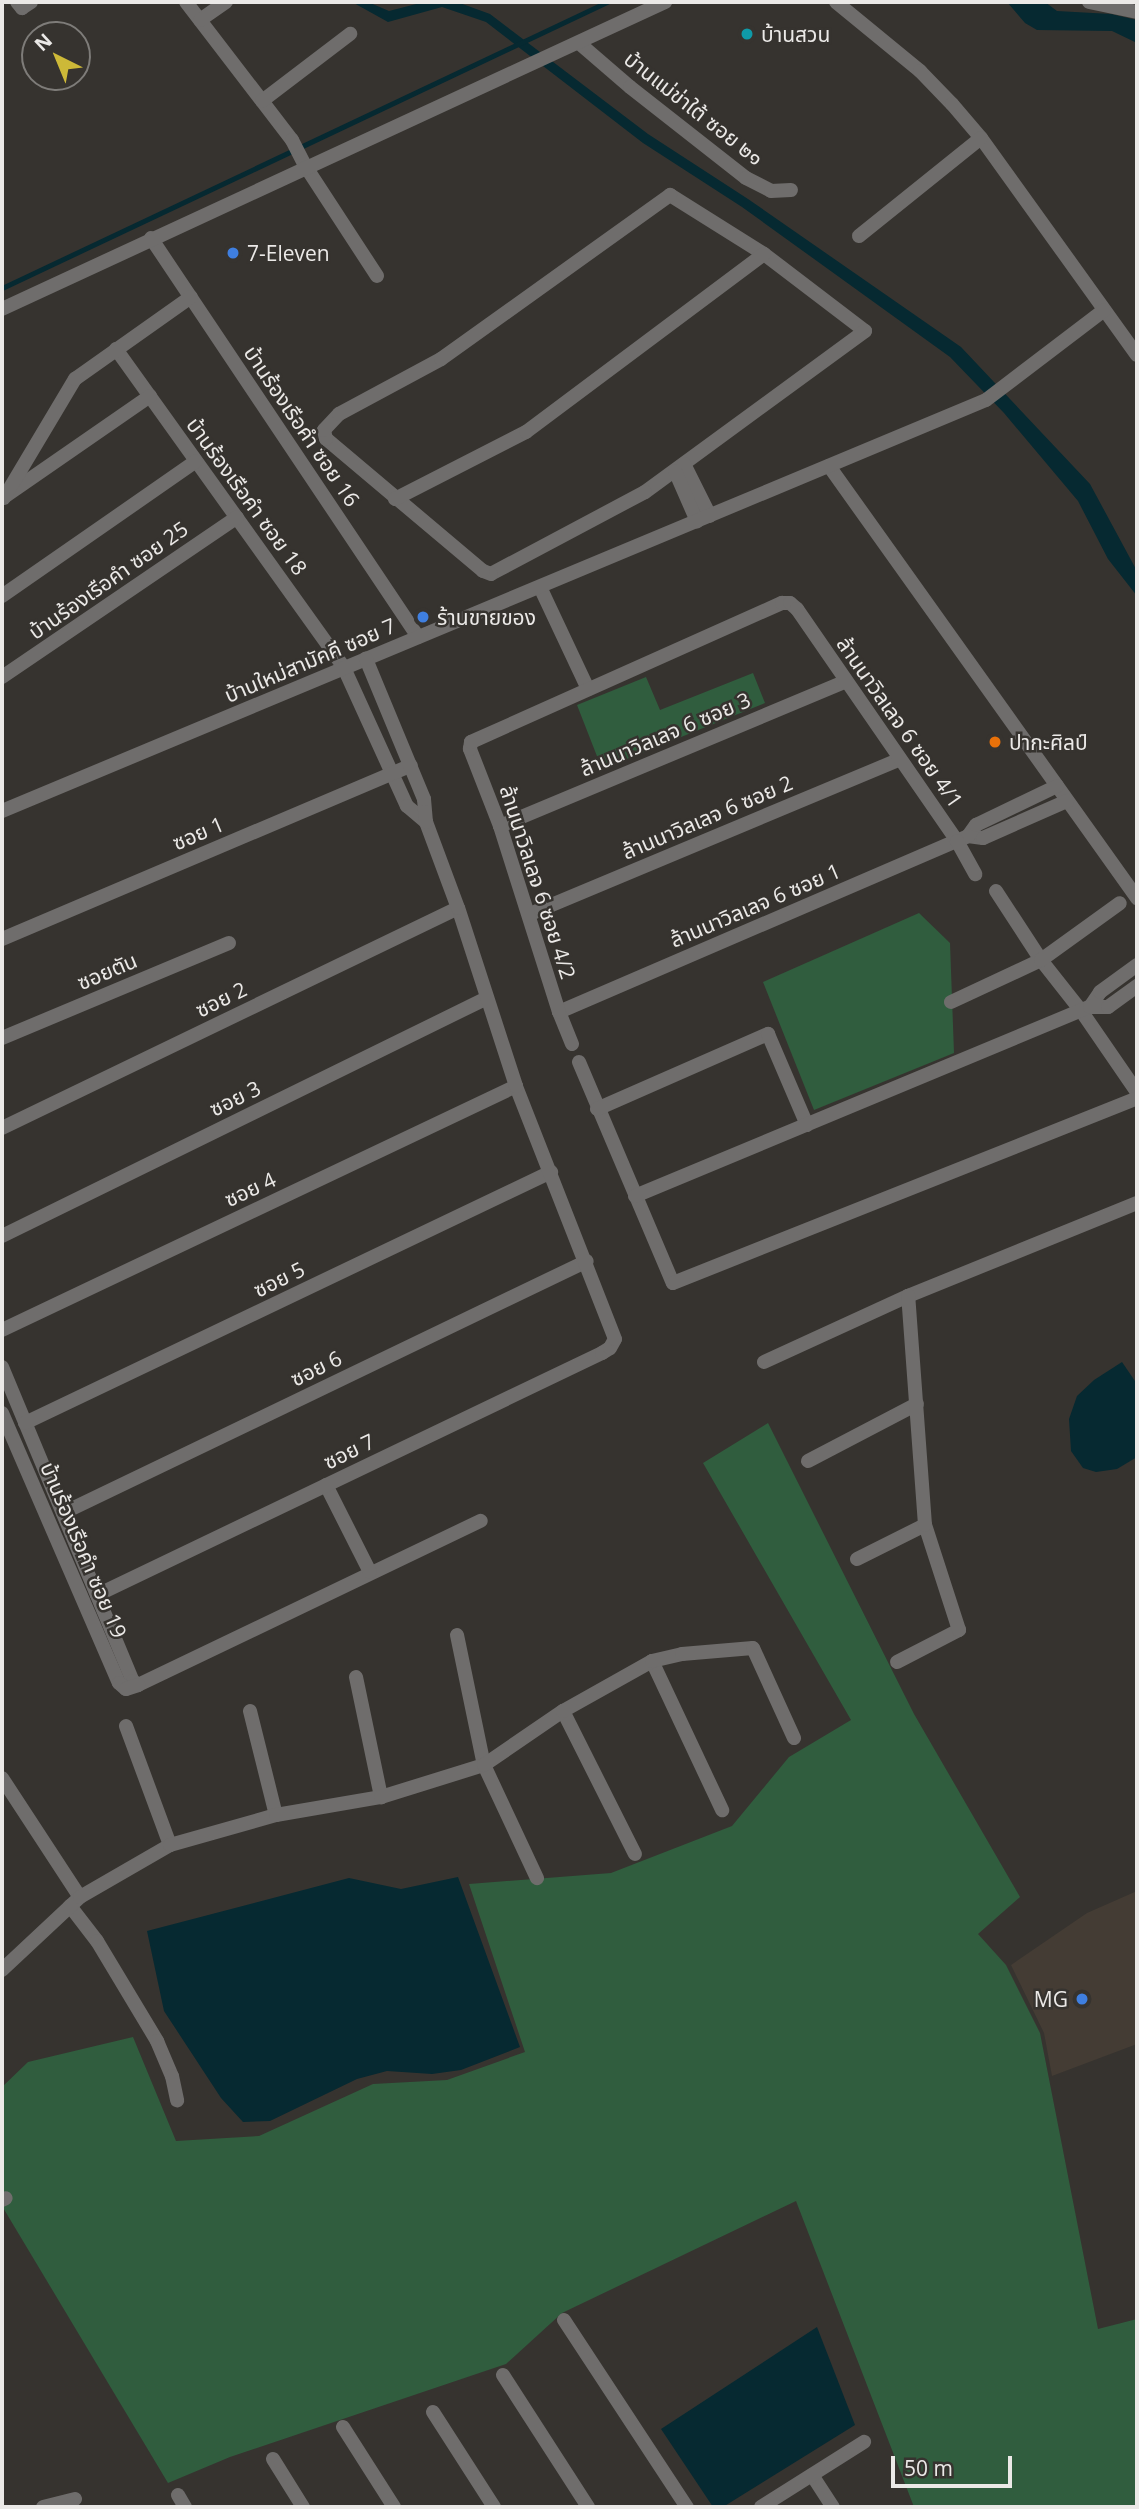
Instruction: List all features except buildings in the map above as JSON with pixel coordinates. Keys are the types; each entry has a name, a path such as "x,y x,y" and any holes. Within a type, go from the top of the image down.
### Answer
{"street":[{"path":"17,2 22,8 30,2"},
{"path":"186,2 292,140 306,167 377,276"},
{"path":"200,20 226,2"},
{"path":"2,309 665,2"},
{"path":"836,2 920,71 981,138 1137,355"},
{"path":"1089,2 1137,12"},
{"path":"262,100 350,34"},
{"name":"บ้านแม่ข่าใต้ ซอย ๒๑","path":"579,43 630,87 746,178 771,191 790,190"},
{"path":"859,236 981,138"},
{"path":"670,195 764,254 865,331 645,492 491,574 483,571 326,439 324,430 329,421 441,359 670,195"},
{"name":"บ้านร้องเรือคำ ซอย 16","path":"151,238 418,638"},
{"path":"395,499 526,432 764,254"},
{"path":"3,498 75,379 191,297"},
{"name":"บ้านใหม่สามัคคี ซอย 7","path":"2,811 986,400 1104,310"},
{"name":"บ้านร้องเรือคำ ซอย 18","path":"116,349 344,668 373,726 391,774 407,806 426,822"},
{"path":"3,498 150,396"},
{"path":"2,596 196,461"},
{"path":"679,467 704,519"},
{"path":"829,467 1137,898"},
{"name":"บ้านร้องเรือคำ ซอย 25","path":"2,677 237,517"},
{"path":"540,587 588,689"},
{"name":"ล้านนาวิลเลจ 6 ซอย 4/1","path":"588,689 782,603 790,603 797,609 900,759 963,839 975,874"},
{"path":"366,659 424,799 426,822 458,908 516,1086 587,1261"},
{"name":"ล้านนาวิลเลจ 6 ซอย 3","path":"500,826 846,681"},
{"name":"ล้านนาวิลเลจ 6 ซอย 4/2","path":"572,1044 559,1012 500,826 470,750 471,742 478,737 588,689"},
{"name":"ล้านนาวิลเลจ 6 ซอย 2","path":"530,914 900,759"},
{"name":"ซอย 1","path":"2,939 411,765"},
{"path":"963,839 976,825 1057,786"},
{"path":"963,839 983,838 1068,801"},
{"name":"ล้านนาวิลเลจ 6 ซอย 1","path":"559,1012 963,839"},
{"path":"996,891 1041,960 1086,1010 1137,1092"},
{"path":"951,1002 1041,960 1120,903"},
{"name":"ซอย 2","path":"2,1128 458,908"},
{"name":"ซอยตัน","path":"2,1038 229,943"},
{"path":"1086,1010 1100,992 1137,965"},
{"path":"635,1196 1086,1010 1108,1007 1137,986"},
{"name":"ซอย 3","path":"2,1236 486,998"},
{"path":"597,1109 768,1034 807,1125"},
{"path":"579,1062 674,1283 1137,1098"},
{"name":"ซอย 4","path":"2,1330 516,1086"},
{"name":"ซอย 5","path":"25,1423 551,1172"},
{"path":"764,1362 908,1296 1137,1203"},
{"name":"ซอย 7","path":"97,1595 610,1348 615,1339 587,1261"},
{"name":"ซอย 6","path":"63,1513 587,1261"},
{"path":"897,1662 959,1630 925,1525 908,1296"},
{"path":"2,1367 133,1681 138,1685 481,1521"},
{"path":"808,1461 918,1404"},
{"name":"บ้านร้องเรือคำ ซอย 19","path":"2,1413 119,1683 126,1689 138,1685"},
{"path":"327,1485 370,1572"},
{"path":"857,1559 925,1525"},
{"path":"457,1635 484,1765 537,1878"},
{"path":"2,1970 75,1902 170,1845 276,1815 381,1797 484,1765 563,1711 652,1661 682,1654 753,1648 794,1738"},
{"path":"652,1661 722,1810"},
{"path":"356,1677 381,1797"},
{"path":"250,1711 276,1815"},
{"path":"563,1711 635,1854"},
{"path":"126,1726 170,1845"},
{"path":"2,1778 157,2041 172,2076 177,2100"},
{"path":"564,2320 687,2507"},
{"path":"503,2375 588,2507"},
{"path":"433,2412 494,2507"},
{"path":"343,2427 394,2507"},
{"path":"770,2505 864,2442"},
{"path":"273,2459 303,2507"},
{"path":"812,2475 833,2507"},
{"path":"43,2507 75,2499"}],"shaded area":[{"name":"MG","path":"1137,1891 1137,2044 1052,2076 1044,2033 1011,1965 1087,1913"}],"green space":[{"path":"753,673 765,703 602,769 577,705 646,677 660,710"},
{"path":"919,913 950,943 954,1053 814,1110 763,982"},
{"path":"768,1423 914,1714 1020,1897 978,1934 1006,1965 1040,2033 1098,2329 1137,2319 1137,2507 914,2507 796,2201 562,2313 506,2364 230,2457 168,2483 2,2206 2,2087 28,2062 133,2037 176,2141 259,2136 373,2084 447,2080 525,2052 469,1884 611,1873 732,1826 789,1757 851,1720 703,1463"}],"water":[{"path":"352,2 368,2 389,11 424,2 457,2 490,14 648,134 748,199 961,347 1090,484 1137,571 1137,596 1108,559 1078,501 1004,413 950,357 742,207 643,143 486,22 442,7 388,22"},
{"path":"1007,2 1045,2 1057,11 1111,14 1137,20 1137,43 1112,31 1037,30 1025,23"},
{"path":"1122,1362 1137,1384 1137,1457 1117,1469 1096,1472 1083,1468 1071,1451 1069,1419 1077,1396 1094,1380"},
{"path":"458,1877 520,2047 461,2070 432,2074 387,2071 357,2079 270,2121 243,2122 221,2098 164,2011 147,1931 349,1878 401,1889"},
{"path":"817,2327 855,2425 723,2507 713,2507 661,2429"}],"waterway":[{"path":"2,288 607,2"}],"place":[{"name":"บ้านสวน","path":"747,34"},
{"name":"7-Eleven","path":"233,253"},
{"name":"ร้านขายของ","path":"423,617"},
{"name":"ปากะศิลป์","path":"995,742"},
{"name":"MG","path":"1082,1999"}]}
